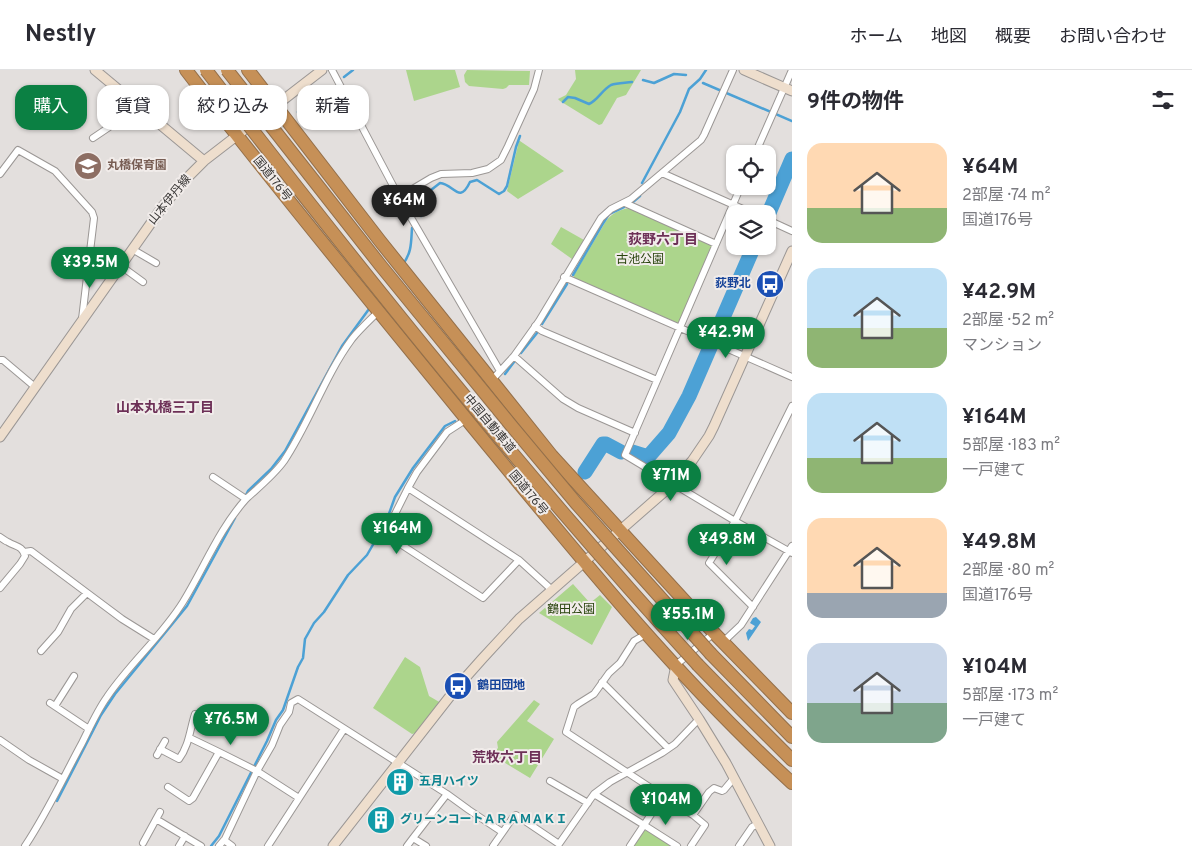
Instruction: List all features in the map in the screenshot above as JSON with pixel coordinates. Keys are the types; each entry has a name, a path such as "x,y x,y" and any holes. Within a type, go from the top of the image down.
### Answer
{"highway":[{"name":"国道176号","path":"186,70 379,312 646,634 739,732 792,783"},
{"name":"中国自動車道","path":"206,70 362,268 492,428 611,568 698,665 792,760"},
{"name":"中国自動車道","path":"227,70 381,266 576,502 711,654 792,737"},
{"path":"248,70 260,85"},
{"path":"287,120 380,241 496,375 552,456 718,638 792,713"}],"street":[{"path":"95,70 113,85"},
{"name":"山本伊丹線","path":"287,97 322,70"},
{"path":"332,70 496,375 514,356 535,326 606,212 625,203 704,136 733,70"},
{"path":"399,197 441,174 472,173 488,169 501,160 534,90 539,70"},
{"path":"744,70 788,89"},
{"path":"760,145 773,114 788,89 792,70"},
{"path":"98,137 108,130"},
{"path":"167,130 204,161"},
{"name":"山本伊丹線","path":"0,437 167,201 204,161 245,130"},
{"path":"0,174 18,150 55,171 92,212 94,218 82,322"},
{"path":"662,173 733,204"},
{"path":"737,195 625,455 735,521 791,550 741,625 676,666 673,680 734,778 770,846"},
{"path":"625,203 716,244"},
{"path":"776,224 792,231"},
{"path":"132,249 156,263"},
{"path":"333,846 458,686 519,619 621,531 673,483 692,461 709,436 792,251"},
{"path":"121,266 143,282"},
{"path":"564,277 792,377"},
{"path":"25,846 111,692 184,601 237,509 283,462 342,355 352,340 379,312"},
{"path":"535,326 542,331 658,380"},
{"path":"514,356 564,400 635,433"},
{"path":"0,360 3,360 35,387"},
{"path":"752,607 709,563 735,521 792,406"},
{"path":"467,419 447,432 417,472 385,534 483,598 519,560"},
{"path":"213,477 246,499"},
{"path":"408,488 519,560 552,590"},
{"path":"0,537 24,552 31,551 122,619 154,639"},
{"path":"0,588 20,564 25,556 24,552"},
{"path":"41,651 58,632 71,609 87,593"},
{"path":"646,634 634,641 620,663 609,673 594,694 574,708 566,732 693,815 705,825 691,846"},
{"path":"74,680 52,704 89,729"},
{"path":"602,682 668,748"},
{"path":"232,846 222,843 257,771 272,745 280,725 289,712 291,703 298,699 447,794 502,832"},
{"path":"165,741 158,752 179,759 190,738 189,734 195,714"},
{"path":"493,846 516,815 558,845 594,794 605,785 668,748 682,737 699,719"},
{"path":"268,846 344,729"},
{"path":"190,738 257,771 299,798"},
{"path":"0,740 29,760 63,779"},
{"path":"168,787 188,804 219,752"},
{"path":"693,815 709,792 714,788 724,790 734,778"},
{"path":"550,781 588,803"},
{"path":"406,846 447,794"},
{"path":"594,794 677,846"},
{"path":"630,846 663,796"},
{"path":"143,842 160,812"},
{"path":"156,819 201,846"},
{"path":"739,846 752,827 758,824"},
{"path":"178,846 184,836"},
{"path":"413,838 426,846"}],"green space":[{"path":"406,70 455,70 460,87 414,101"},
{"path":"467,70 530,71 529,85 509,85 503,89 469,86 465,82 464,75"},
{"path":"575,70 641,70 626,95 617,98 602,124 599,125 558,99 566,95 576,79"},
{"path":"519,141 564,171 518,199 507,191"},
{"name":"古池公園","path":"629,208 712,245 678,323 574,279 574,275 606,221 616,212"},
{"path":"561,227 584,240 572,259 551,244"},
{"name":"鶴田公園","path":"573,584 590,603 600,595 612,607 592,645 539,613"},
{"path":"405,657 420,667 429,696 441,703 416,733 412,734 373,708"},
{"path":"534,700 540,704 527,721 554,739 530,778 492,755 498,748 497,742"},
{"path":"647,830 671,846 634,846 643,831"}],"water":[{"path":"756,617 761,622 748,641 746,633 755,626 750,623"}],"waterway":[{"path":"344,77 353,70"},
{"path":"642,183 680,112 689,89 700,79 706,70"},
{"path":"643,80 654,83 674,74 686,75"},
{"path":"563,102 568,97 589,104 611,85 632,82"},
{"path":"703,83 792,121"},
{"path":"421,216 428,210 431,190 440,183 459,193 463,192 470,182 477,180 499,194 504,191 520,136"},
{"path":"772,205 792,159"},
{"path":"633,202 640,195"},
{"path":"573,275 609,214 624,207"},
{"path":"403,264 410,251 412,228"},
{"path":"632,452 648,457 669,433 689,396 750,255"},
{"path":"542,324 567,284"},
{"path":"245,497 248,491 271,469 285,451 342,346 369,309"},
{"path":"521,353 537,333"},
{"path":"505,374 514,362"},
{"path":"211,846 219,836 276,720 283,710 303,658 305,639 314,623 324,612 348,575 367,555 386,522 395,497 413,468 445,426 455,421"},
{"path":"585,472 603,444 621,452"},
{"path":"57,801 101,715 115,694 187,606 235,518"}],"place":[{"name":"丸橋保育園","path":"88,166"},
{"name":"荻野北","path":"770,284"},
{"name":"鶴田団地","path":"458,686"},
{"name":"五月ハイツ","path":"400,782"},
{"name":"グリーンコートＡＲＡＭＡＫＩ","path":"381,820"}],"district":[{"name":"荻野六丁目","path":"663,240"},
{"name":"山本丸橋三丁目","path":"165,408"},
{"name":"荒牧六丁目","path":"507,758"}]}
